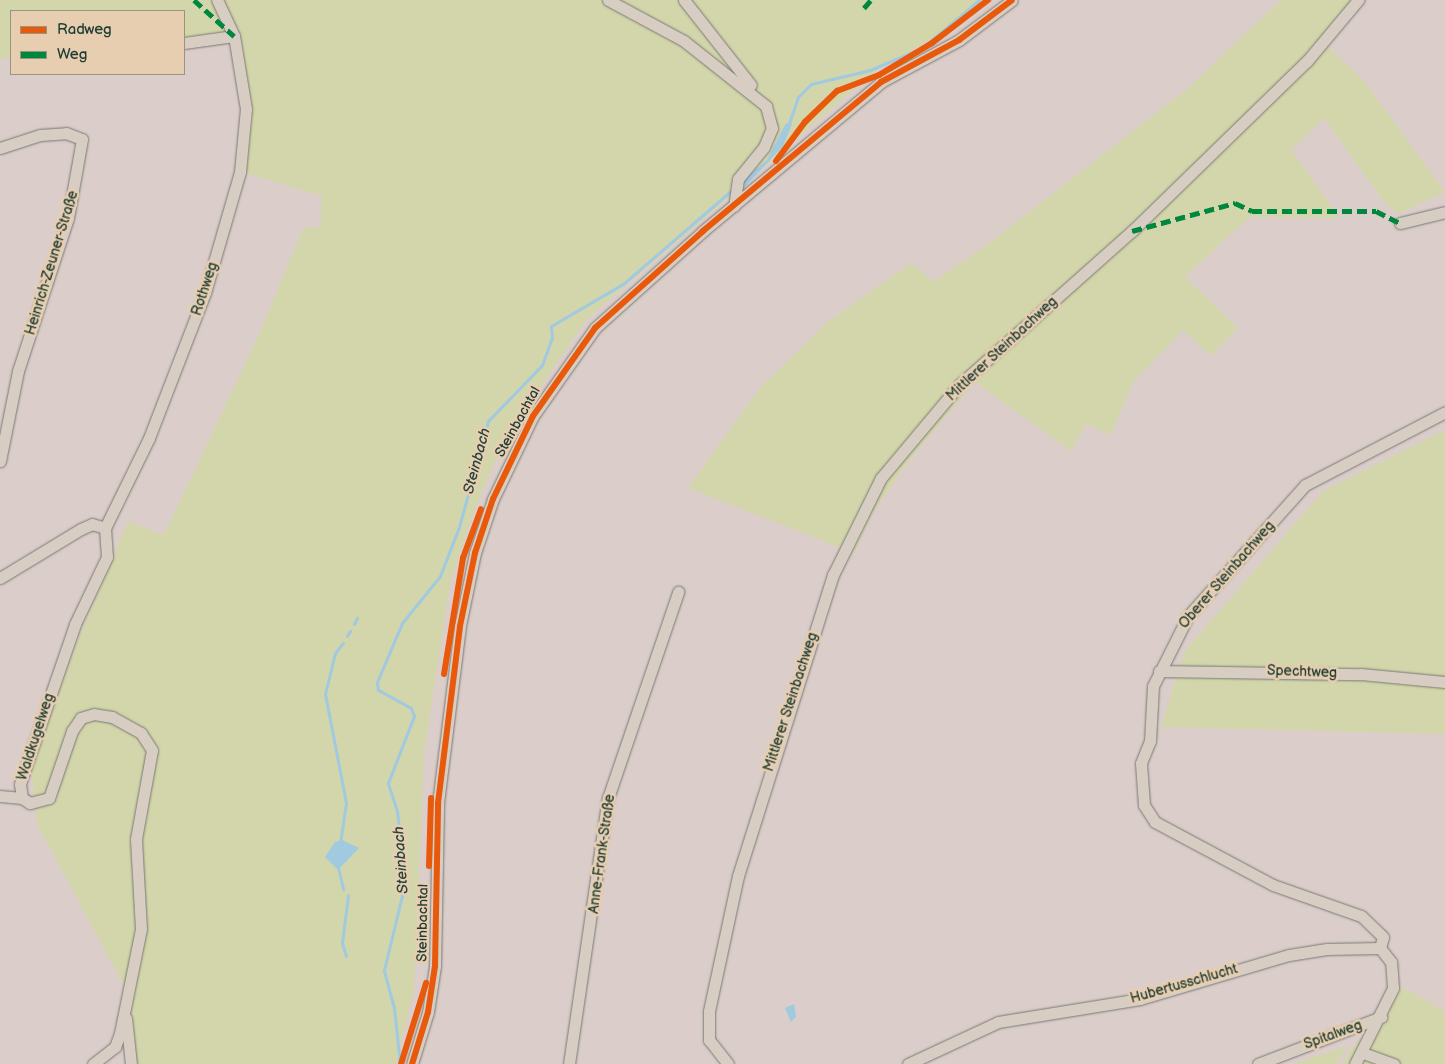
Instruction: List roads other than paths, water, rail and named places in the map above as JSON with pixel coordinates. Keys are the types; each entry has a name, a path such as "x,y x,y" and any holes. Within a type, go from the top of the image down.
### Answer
{"street":[{"name":"Rothweg","path":"105,528 149,438 205,293 240,172 246,109 234,36 217,0"},
{"path":"608,0 684,41 759,97"},
{"path":"684,0 759,97 772,128 764,147 738,179 734,206"},
{"name":"Steinbachtal","path":"412,1064 428,1012 435,966 438,803 450,684 475,553 493,499 533,416 595,328 734,206 881,82 959,40 1012,0"},
{"name":"Mittlerer Steinbachweg","path":"728,1064 709,1040 709,1011 738,876 833,575 881,478 959,385 1137,226 1306,61 1358,0"},
{"path":"185,42 234,36"},
{"name":"Heinrich-Zeuner-Straße","path":"0,148 40,135 66,133 82,139 68,218 18,371 2,440 0,461"},
{"path":"1400,223 1445,212"},
{"name":"Oberer Steinbachweg","path":"1380,948 1382,937 1361,916 1273,885 1155,822 1144,806 1140,785 1159,671 1188,616 1305,485 1445,412"},
{"path":"0,578 81,529 92,524 105,528"},
{"name":"Waldkugelweg","path":"105,528 107,557 75,624 35,733 20,784 22,798 40,803 49,798 64,748 81,718 94,714 112,717 142,733 152,750 136,839 141,929 124,1008 131,1064"},
{"name":"Anne-Frank-Straße","path":"569,1064 608,798 678,592"},
{"name":"Spechtweg","path":"1159,671 1361,674 1445,682"},
{"path":"0,796 22,798"},
{"path":"1355,1064 1363,1053 1381,1017 1394,973 1380,948"},
{"name":"Hubertusschlucht","path":"908,1064 998,1022 1140,999 1289,955 1326,949 1380,948"},
{"path":"94,1064 115,1047 124,1008"},
{"name":"Spitalweg","path":"1258,1064 1381,1017"},
{"path":"1363,1053 1394,1064"}],"water":[{"path":"786,123 792,124 783,146 745,187 743,180 767,160"},
{"path":"342,840 359,848 338,870 325,857 335,842"},
{"path":"794,1004 796,1017 791,1022 785,1008"}],"waterway":[{"name":"Steinbach","path":"788,126 798,97 811,84 870,70 922,48 979,0"},
{"name":"Steinbach","path":"400,1064 394,1008 384,970 405,883 397,811 388,783 414,716 411,708 378,690 377,682 402,623 440,576 459,527 488,421 542,365 552,338 551,326 623,284 733,189"},
{"path":"354,624 357,618"},
{"path":"347,636 350,631"},
{"path":"340,843 346,803 325,694 335,653 343,643"},
{"path":"338,867 343,889"},
{"path":"346,956 342,943 348,895"}]}
